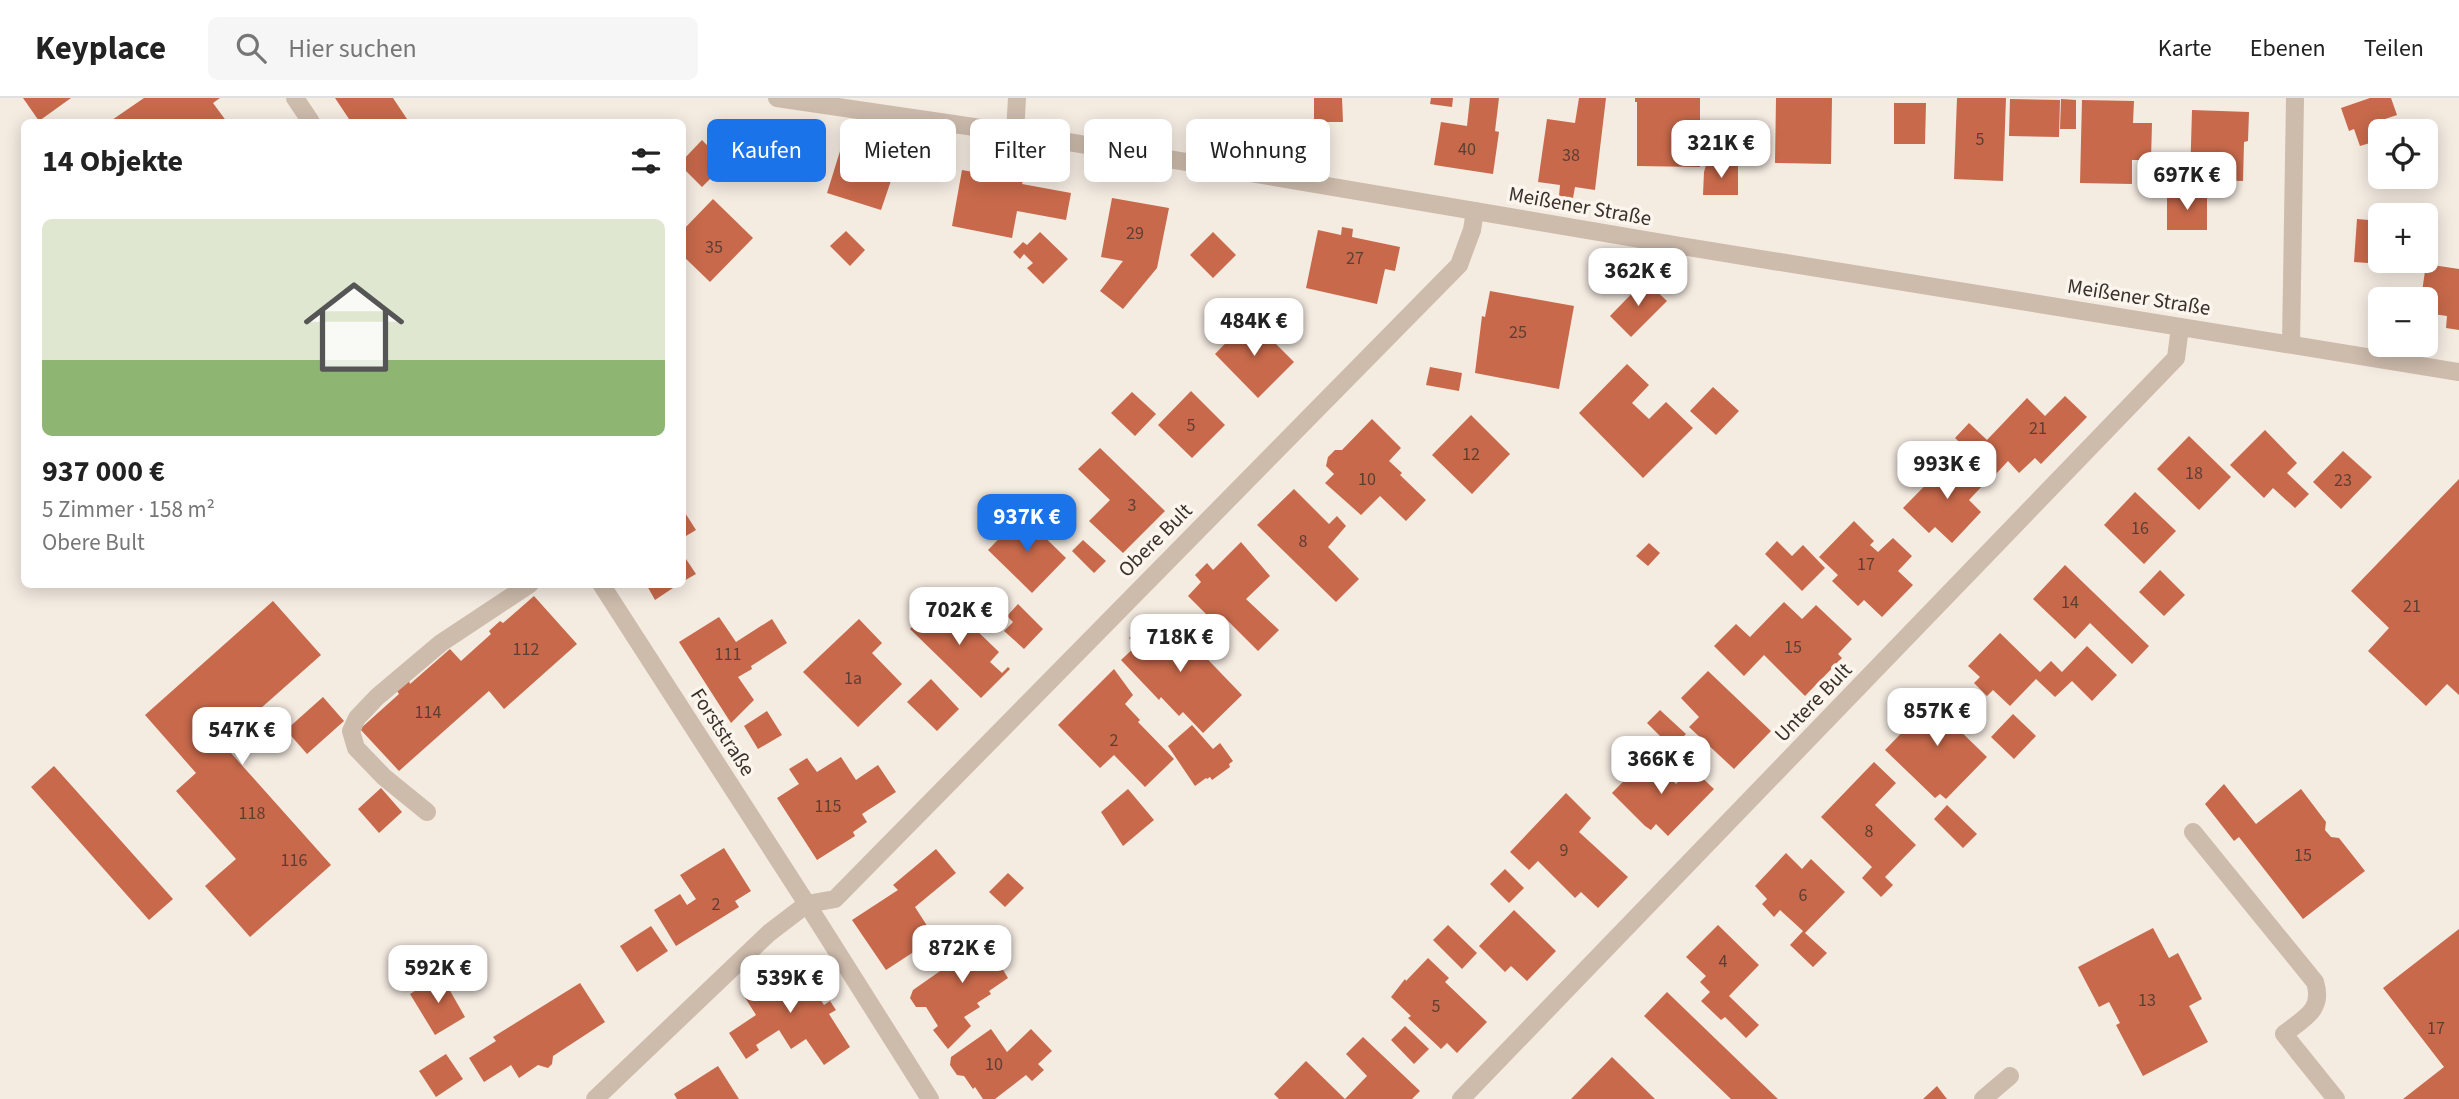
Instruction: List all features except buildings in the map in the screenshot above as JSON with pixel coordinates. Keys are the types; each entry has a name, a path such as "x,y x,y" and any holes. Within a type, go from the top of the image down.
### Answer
{"street":[{"path":"295,98 309,119"},
{"name":"Meißener Straße","path":"777,98 970,126"},
{"path":"1016,119 1017,98"},
{"path":"2291,344 2295,98"},
{"name":"Meißener Straße","path":"1070,142 2459,372"},
{"name":"Obere Bult","path":"807,904 835,899 1458,265 1472,230 1475,211"},
{"name":"Untere Bult","path":"1461,1099 2176,358 2180,327"},
{"path":"427,812 384,777 356,748 351,731 357,718 377,697 441,643 524,588"},
{"name":"Forststraße","path":"604,588 930,1099"},
{"path":"2193,832 2315,982 2319,995 2315,1009 2284,1034 2336,1099"},
{"path":"595,1099 769,933 807,904"},
{"path":"1983,1099 2010,1076"}]}
